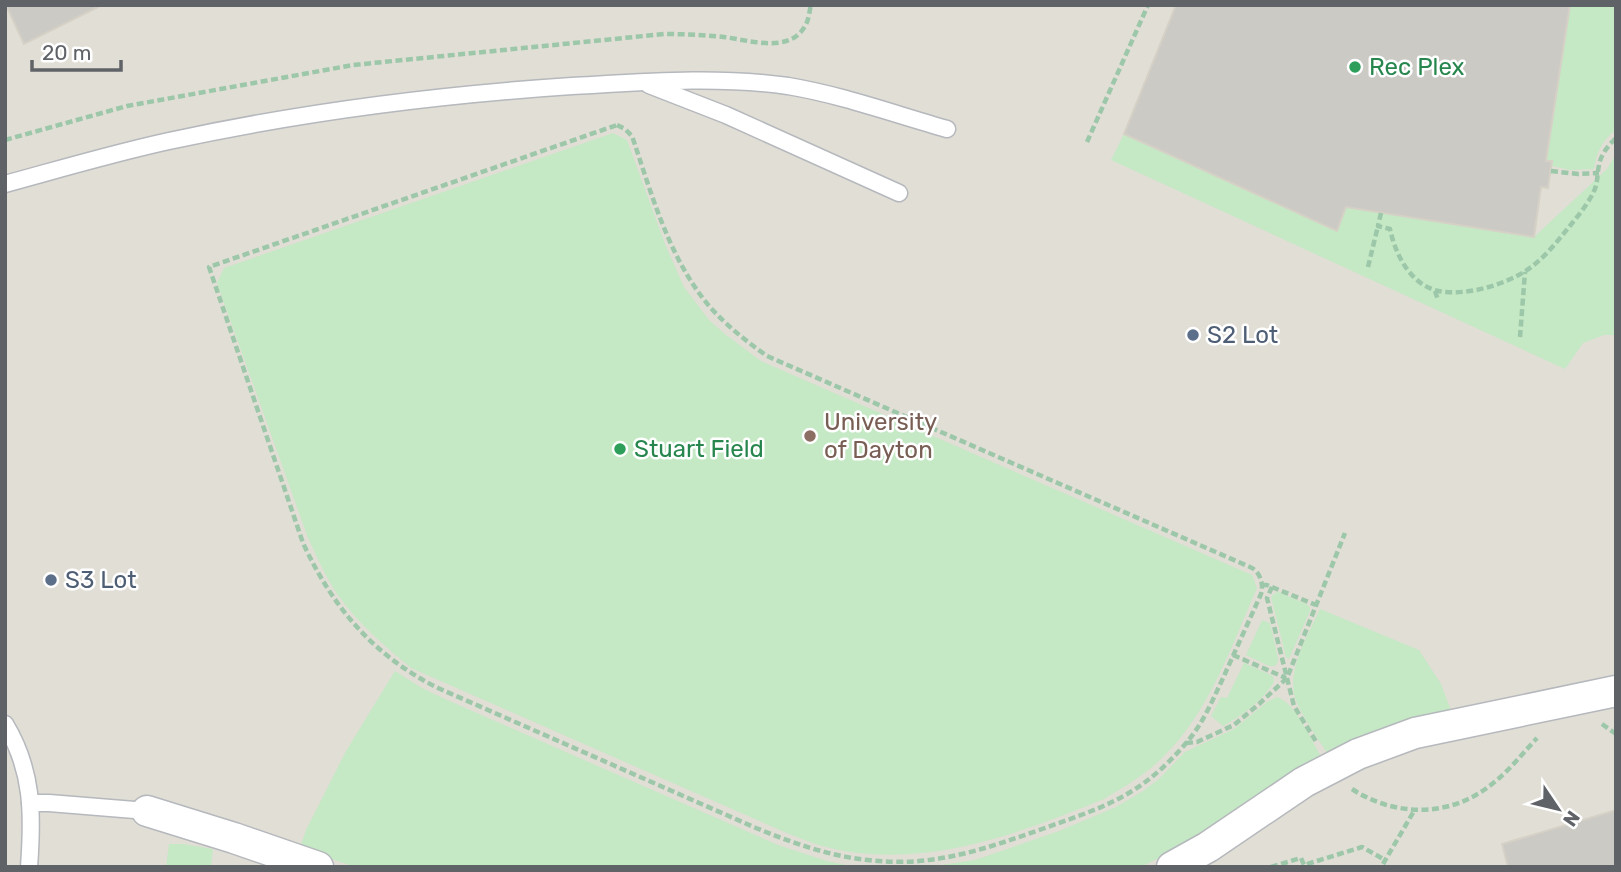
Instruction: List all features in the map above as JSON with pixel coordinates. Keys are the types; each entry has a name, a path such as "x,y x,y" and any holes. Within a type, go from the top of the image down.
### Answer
{"street":[{"path":"1172,867 1304,782 1358,754 1416,733 1616,691"},
{"path":"146,811 318,867"}],"lane":[{"path":"5,184 166,142 287,118 420,99 640,82 718,80 788,86 842,97 947,130"},
{"path":"640,82 726,115 899,193"},
{"path":"5,724 15,742 28,780 29,867"},
{"path":"30,803 146,811"}],"path":[{"path":"5,140 127,106 353,65 664,34 699,34 764,44 779,43 790,39 805,27 811,5"},
{"path":"1087,142 1148,5"},
{"path":"617,125 632,136 666,235 695,288 723,321 746,341 767,356 794,369 1255,569 1262,586 1261,594 1208,710 1197,728 1164,766 1112,802 980,850 925,861 870,861 801,846 438,688 400,666 368,639 341,609 313,565 303,543 209,267 617,125"},
{"path":"1378,226 1390,229 1396,251 1406,269 1419,282 1435,291 1472,291 1499,283 1525,271 1578,216 1594,191 1602,156 1616,138"},
{"path":"1551,172 1599,173"},
{"path":"1368,267 1381,213"},
{"path":"1520,337 1525,271"},
{"path":"1435,291 1438,300"},
{"path":"1185,743 1198,742 1234,725 1287,678 1345,533"},
{"path":"1262,586 1267,585 1317,605"},
{"path":"1272,587 1267,598 1294,706 1318,744"},
{"path":"1233,655 1287,678"},
{"path":"1344,784 1384,805 1414,811 1456,804 1491,785 1530,746"},
{"path":"1271,867 1301,858 1304,865 1362,847 1384,862 1414,811"}],"shaded area":[{"name":"University of Dayton","path":"5,5 1616,5 1616,867 5,867"}],"green space":[{"path":"1570,5 1616,5 1616,130 1601,147 1594,169 1570,170 1552,166 1553,161 1546,161"},
{"name":"Stuart Field","path":"613,133 627,140 665,244 684,287 709,320 761,361 1252,575 1257,588 1206,700 1179,740 1155,764 1104,799 1002,837 931,852 895,855 858,853 822,846 782,831 411,668 354,616 330,582 308,538 217,283 224,268"},
{"path":"1124,134 1336,231 1345,207 1534,237 1607,169 1616,154 1616,335 1604,335 1583,343 1565,369 1111,160"},
{"path":"1279,592 1310,608 1289,659 1286,657 1271,597"},
{"path":"1320,609 1419,650 1441,684 1452,713 1328,755 1300,710 1293,679 1299,654"},
{"path":"1262,620 1270,623 1278,658 1275,666 1269,666 1246,655"},
{"path":"1244,663 1273,676 1274,682 1252,707 1223,726 1211,716 1221,697 1227,698"},
{"path":"395,671 445,699 778,845 856,867 355,867 300,848 306,830 346,751"},
{"path":"1277,697 1284,700 1297,714 1322,758 1181,847 1141,867 928,867 975,860 1059,831 1116,807 1159,779 1185,752 1234,729"},
{"path":"169,844 213,849 211,867 166,867"}],"building":[{"path":"6,5 102,5 24,44"},
{"name":"Rec Plex","path":"1176,5 1570,5 1546,161 1552,161 1548,188 1541,187 1534,237 1346,207 1337,231 1124,134"},
{"path":"1616,810 1616,867 1508,867 1502,844"}],"place":[{"name":"Rec Plex","path":"1355,67"},
{"name":"S2 Lot","path":"1193,335"},
{"name":"University of Dayton","path":"810,436"},
{"name":"Stuart Field","path":"620,449"},
{"name":"S3 Lot","path":"51,580"}]}
